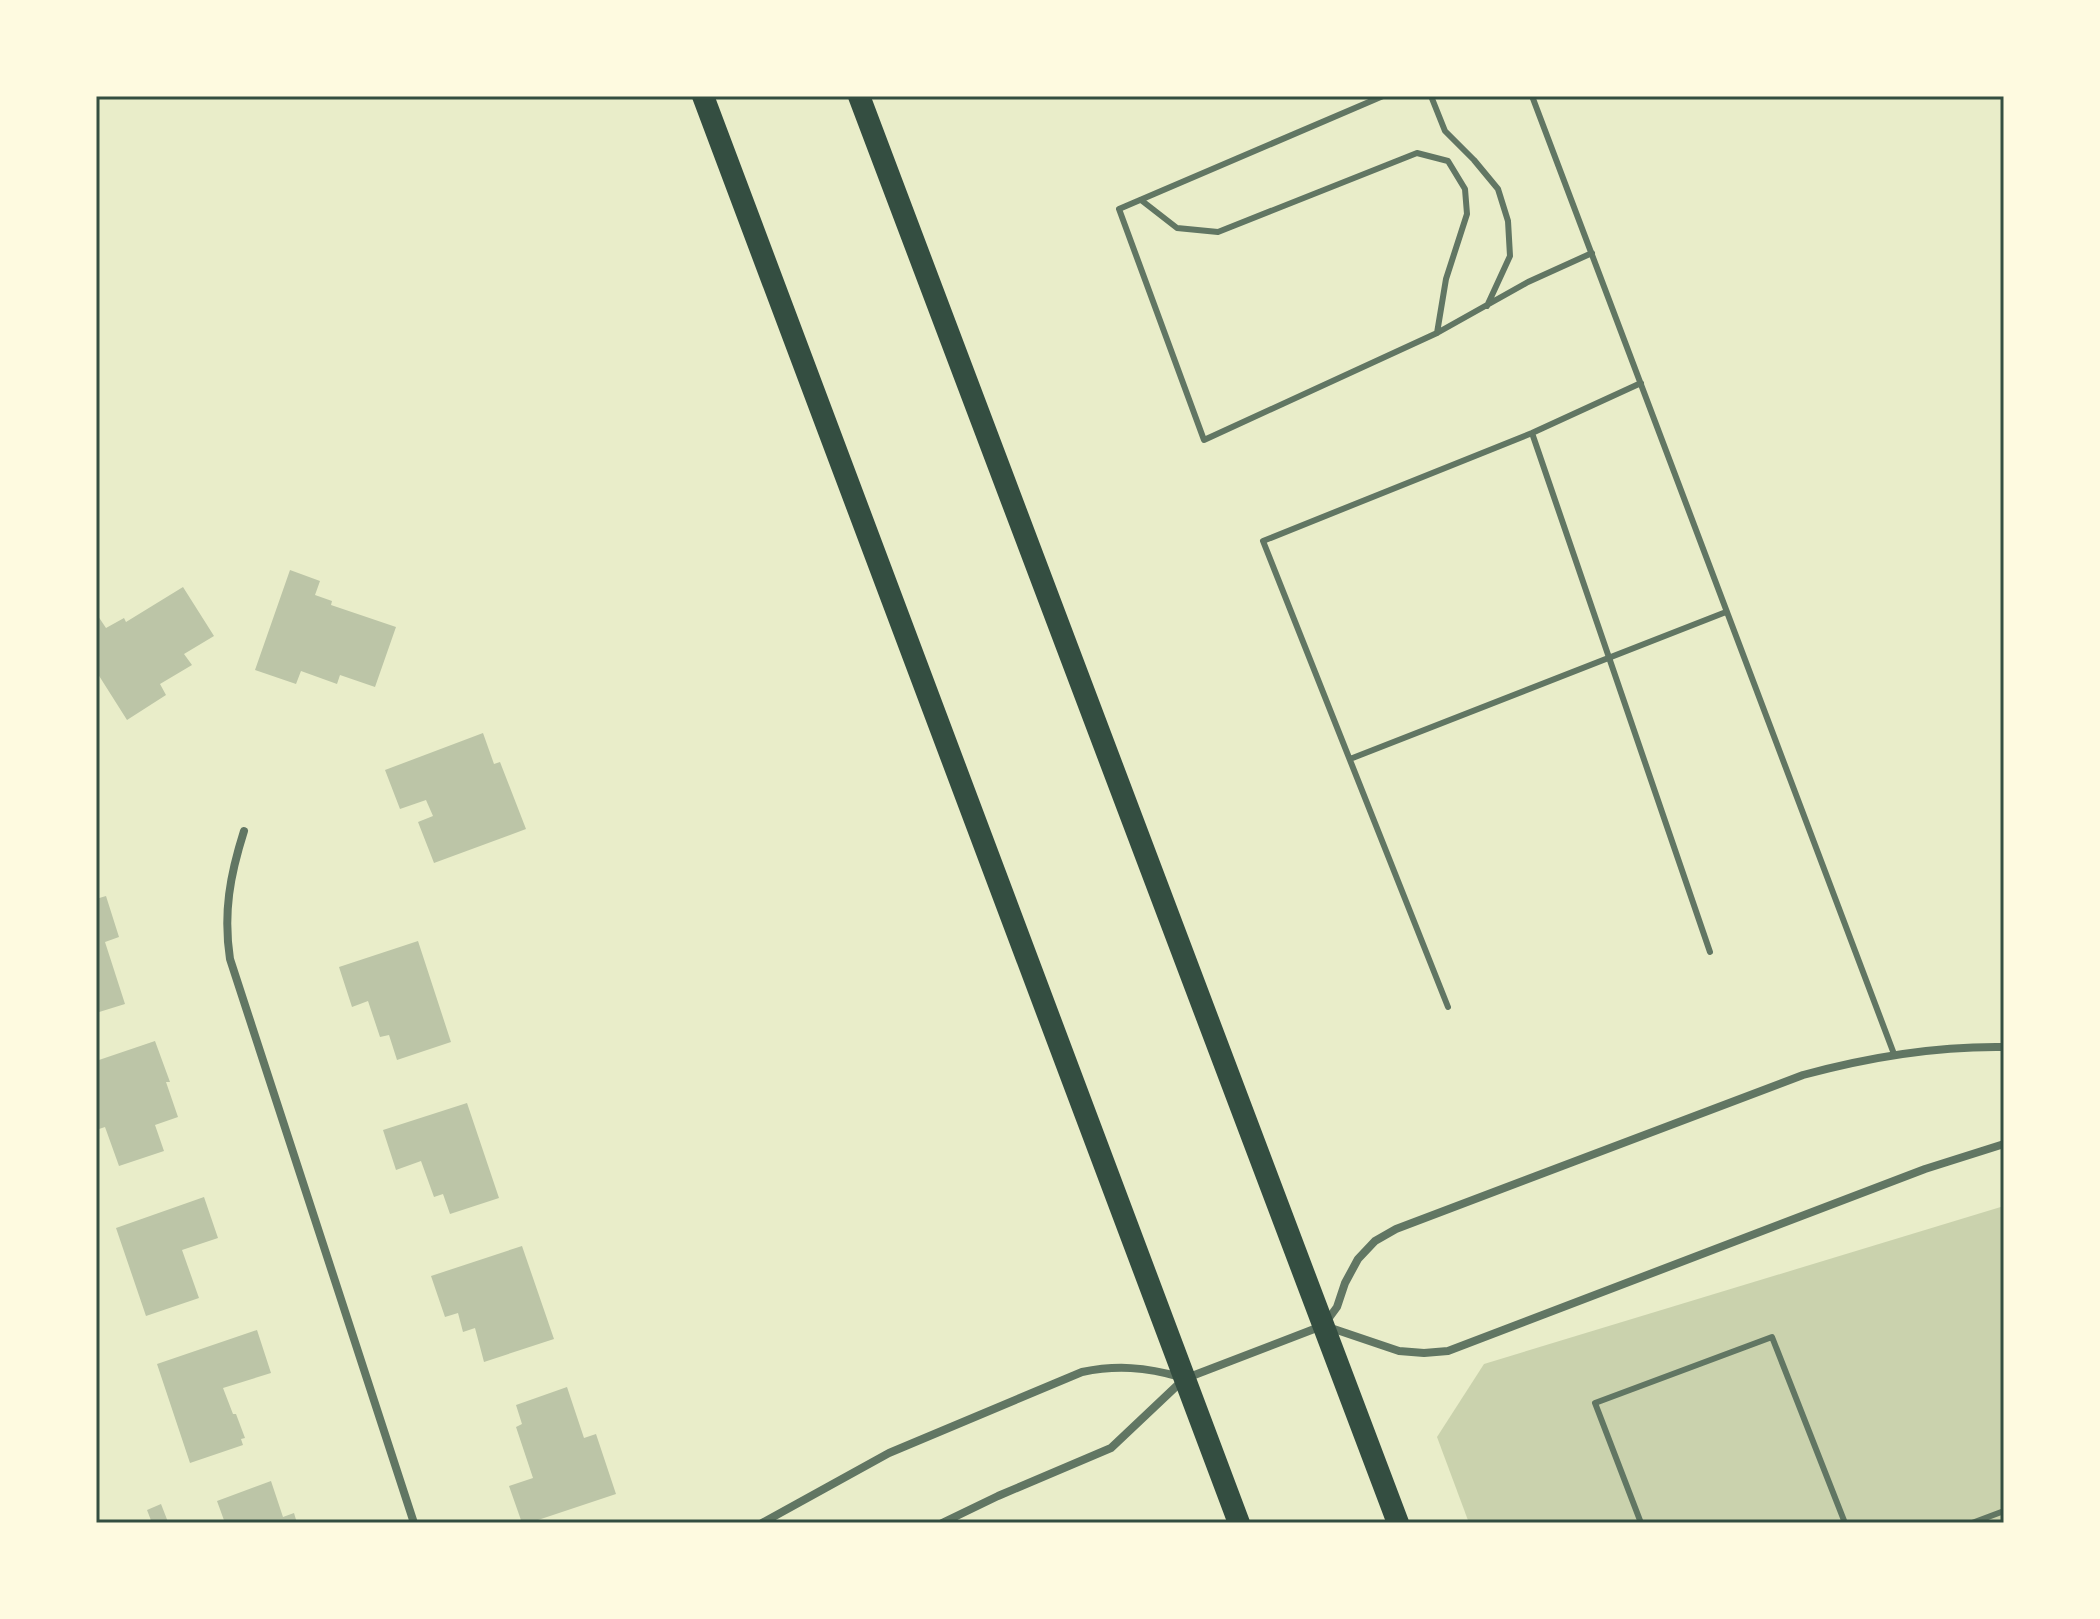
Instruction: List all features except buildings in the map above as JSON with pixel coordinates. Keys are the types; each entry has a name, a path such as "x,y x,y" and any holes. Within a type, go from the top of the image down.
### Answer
{"highway":[{"path":"703,96 1239,1523"},
{"path":"859,96 1398,1523"}],"street":[{"path":"244,831 227,906 226,931 230,959 414,1523"},
{"path":"942,1523 1111,1448 1184,1379 1323,1326 1337,1307 1358,1259 1375,1241 1396,1229 1803,1075 1894,1054 1943,1048 2004,1047"},
{"path":"1323,1326 1399,1351 1448,1351 1925,1169 2004,1144"},
{"path":"762,1523 889,1453 1082,1372 1128,1367 1155,1370 1184,1379"}],"lane":[{"path":"1383,96 1119,209 1204,440 1437,333 1528,282 1592,253"},
{"path":"1431,96 1445,131 1498,189 1508,221 1510,256 1487,306"},
{"path":"1532,96 1894,1054"},
{"path":"1141,200 1177,228 1218,232 1417,153 1448,161 1465,189 1467,214 1446,279 1437,333"},
{"path":"1448,1007 1263,541 1532,433 1641,383"},
{"path":"1532,433 1710,952"},
{"path":"1350,759 1726,612"},
{"path":"1641,1523 1595,1403 1772,1337 1845,1523"},
{"path":"1972,1523 2004,1511"}],"green space":[{"path":"2004,1206 2004,1523 1469,1523 1437,1437 1484,1364"}]}
